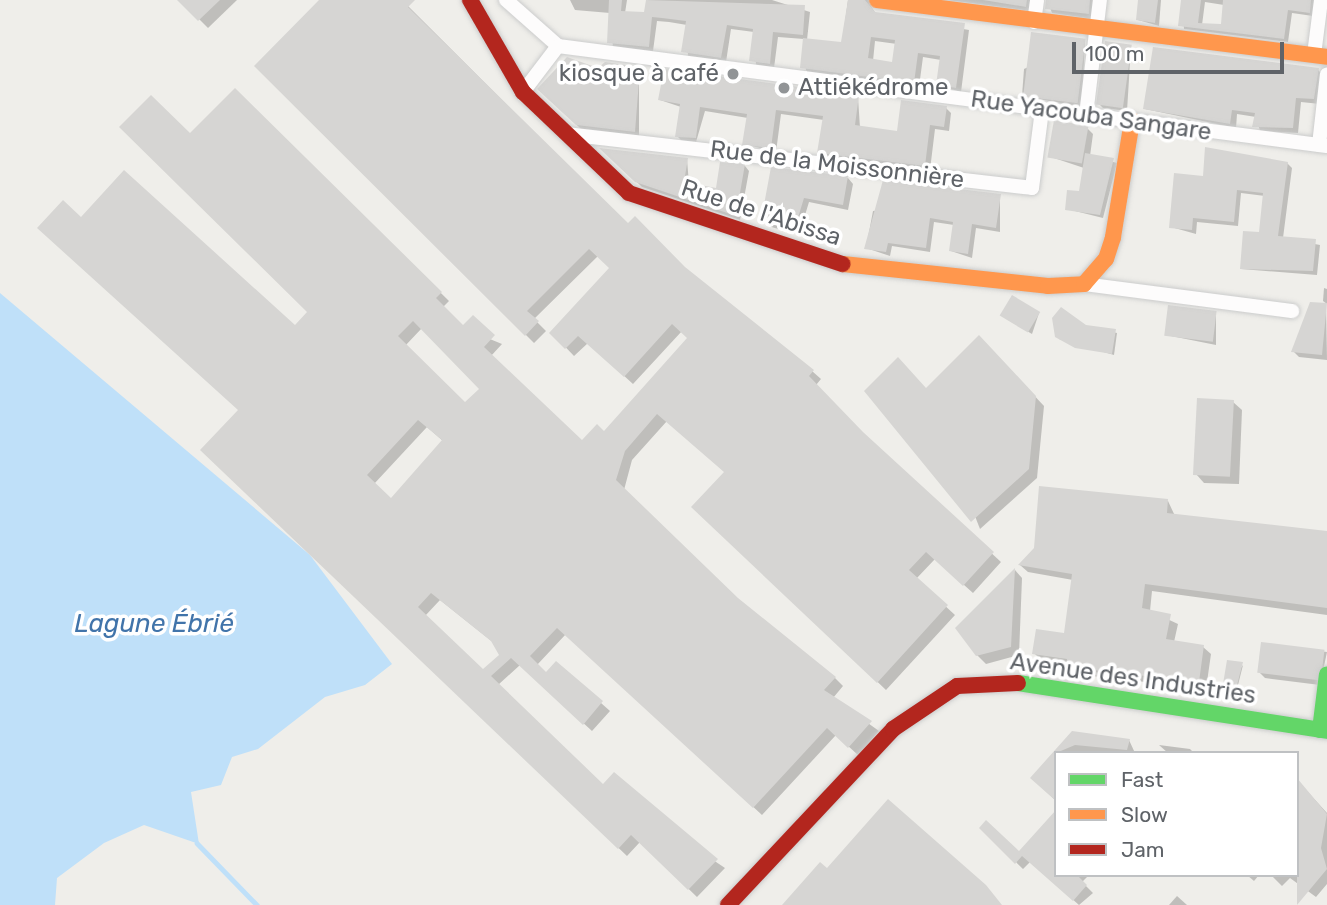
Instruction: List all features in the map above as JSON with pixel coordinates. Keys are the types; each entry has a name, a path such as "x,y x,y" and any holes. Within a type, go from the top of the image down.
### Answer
{"street":[{"name":"Rue de l'Abissa","path":"470,0 523,92 629,193 787,250 896,272 1084,284"},
{"path":"506,0 561,46 523,92"},
{"path":"877,0 904,1 1034,22 1320,56 1321,0"},
{"path":"1034,22 1037,0"},
{"path":"1086,115 1100,0"},
{"name":"Rue Yacouba Sangare","path":"561,46 1323,146"},
{"path":"1323,146 1327,74"},
{"name":"Rue de la Moissonnière","path":"563,133 1032,188 1042,110"},
{"path":"1132,121 1109,248 1084,284 1293,311"},
{"path":"1323,731 1327,674"},
{"name":"Avenue des Industries","path":"728,905 893,729 957,686 1010,682 1323,731"}],"water":[{"name":"Lagune Ébrié","path":"0,293 310,555 392,664 365,685 325,697 258,749 232,757 221,785 191,792 199,844 144,825 104,843 57,878 55,905 0,905"}],"building":[{"path":"177,0 220,0 198,21"},
{"path":"319,0 415,0 408,7 628,223 635,216 685,267 814,370 809,376 863,432 994,552 963,586 926,552 909,570 948,605 877,683 691,507 724,472 657,414 625,451 616,480 738,598 836,677 824,690 872,721 848,748 827,728 753,808 557,628 530,656 546,672 556,661 603,701 583,725 511,658 491,676 603,784 614,772 718,859 688,890 631,835 618,849 200,450 238,410 37,228 63,200 81,217 124,170 295,325 307,312 119,127 151,95 190,133 235,88 442,292 436,298 463,325 473,315 495,335 484,347 582,440 597,424 604,431 687,338 672,324 624,377 578,336 565,349 549,333 609,268 589,249 527,311 539,321 525,336 254,66","holes":["413,321 479,389 465,402 398,336","418,420 442,440 391,498 367,475","431,593 491,641 499,655 483,669 418,607"]},
{"path":"609,0 622,0 621,11 644,12 646,0 805,5 803,35 773,32 770,64 749,61 753,29 727,25 721,58 681,52 686,21 652,17 649,47 607,43"},
{"path":"848,0 865,0 875,12 965,23 956,88 936,85 940,56 918,53 914,83 800,68 803,38 841,42","holes":["871,37 895,40 892,62 868,58"]},
{"path":"983,0 1027,0 1026,7"},
{"path":"1046,0 1090,0 1089,14 1045,9"},
{"path":"1138,0 1158,0 1155,23 1136,20"},
{"path":"1181,0 1201,0 1198,23 1221,24 1223,0 1311,0 1310,13 1288,10 1284,39 1178,26"},
{"path":"1031,32 1086,39 1078,103 1023,97"},
{"path":"1105,41 1132,45 1123,108 1096,104"},
{"path":"1153,47 1319,68 1314,99 1296,98 1293,128 1252,127 1255,113 1232,110 1230,124 1143,109"},
{"path":"567,57 598,68 605,62 640,67 635,132 576,125 537,89"},
{"path":"664,69 859,95 855,125 897,131 901,100 947,106 944,127 930,125 925,166 817,153 823,116 776,110 771,148 742,145 747,114 700,107 696,138 675,137 680,104 658,100"},
{"path":"1054,120 1088,126 1082,164 1047,157"},
{"path":"1205,147 1288,162 1278,236 1316,239 1313,271 1240,269 1243,231 1259,232 1263,193 1237,190 1234,222 1193,218 1192,230 1169,228 1174,173 1203,176"},
{"path":"599,148 688,158 684,182 716,188 720,162 745,164 736,216 635,182"},
{"path":"1085,153 1114,158 1100,215 1065,210 1067,190 1079,191"},
{"path":"771,167 848,176 843,205 804,198 794,231 761,221"},
{"path":"883,180 1001,194 996,228 972,224 968,254 949,251 953,222 930,218 926,248 888,243 886,252 864,249"},
{"path":"1012,295 1040,312 1028,333 1000,316"},
{"path":"1310,302 1327,303 1322,355 1291,352"},
{"path":"1168,305 1217,311 1213,342 1164,336"},
{"path":"1061,307 1086,325 1116,329 1112,354 1075,348 1055,337 1052,318"},
{"path":"979,335 1036,396 1029,469 971,522 864,391 898,357 926,388"},
{"path":"1197,398 1234,400 1230,477 1193,475"},
{"path":"1039,486 1168,499 1167,513 1327,531 1327,608 1145,584 1142,608 1171,614 1166,639 1204,645 1199,682 1066,667 1067,659 1032,654 1036,629 1064,633 1072,574 1018,565 1034,548"},
{"path":"1015,568 1011,647 976,656 955,628"},
{"path":"1261,642 1325,650 1321,681 1257,673"},
{"path":"1227,660 1243,662 1235,693 1222,690"},
{"path":"1072,731 1130,739 1127,750 1075,745 1054,751"},
{"path":"1054,751 1054,799 1030,778"},
{"path":"1299,780 1327,814 1321,848 1327,869 1297,905"},
{"path":"888,799 986,885 1002,905 782,905 820,862 827,868"},
{"path":"1054,812 1054,877 1079,877 1087,885 1073,901 1022,856 1015,864 979,828 986,820 1019,851"}],"waterway":[{"path":"197,843 257,905"}],"traffic: fast":[{"path":"1320,730 1327,674"},
{"path":"1018,683 1327,731"}],"traffic: slow":[{"path":"877,0 1327,57"},
{"path":"843,264 1048,286 1084,284 1106,259 1113,237 1132,121"}],"traffic: jam":[{"path":"470,0 523,92 629,193 843,264"},
{"path":"728,905 893,729 957,686 1018,683"}],"place":[{"name":"kiosque à café","path":"733,74"},
{"name":"Attiékédrome","path":"784,88"}]}
